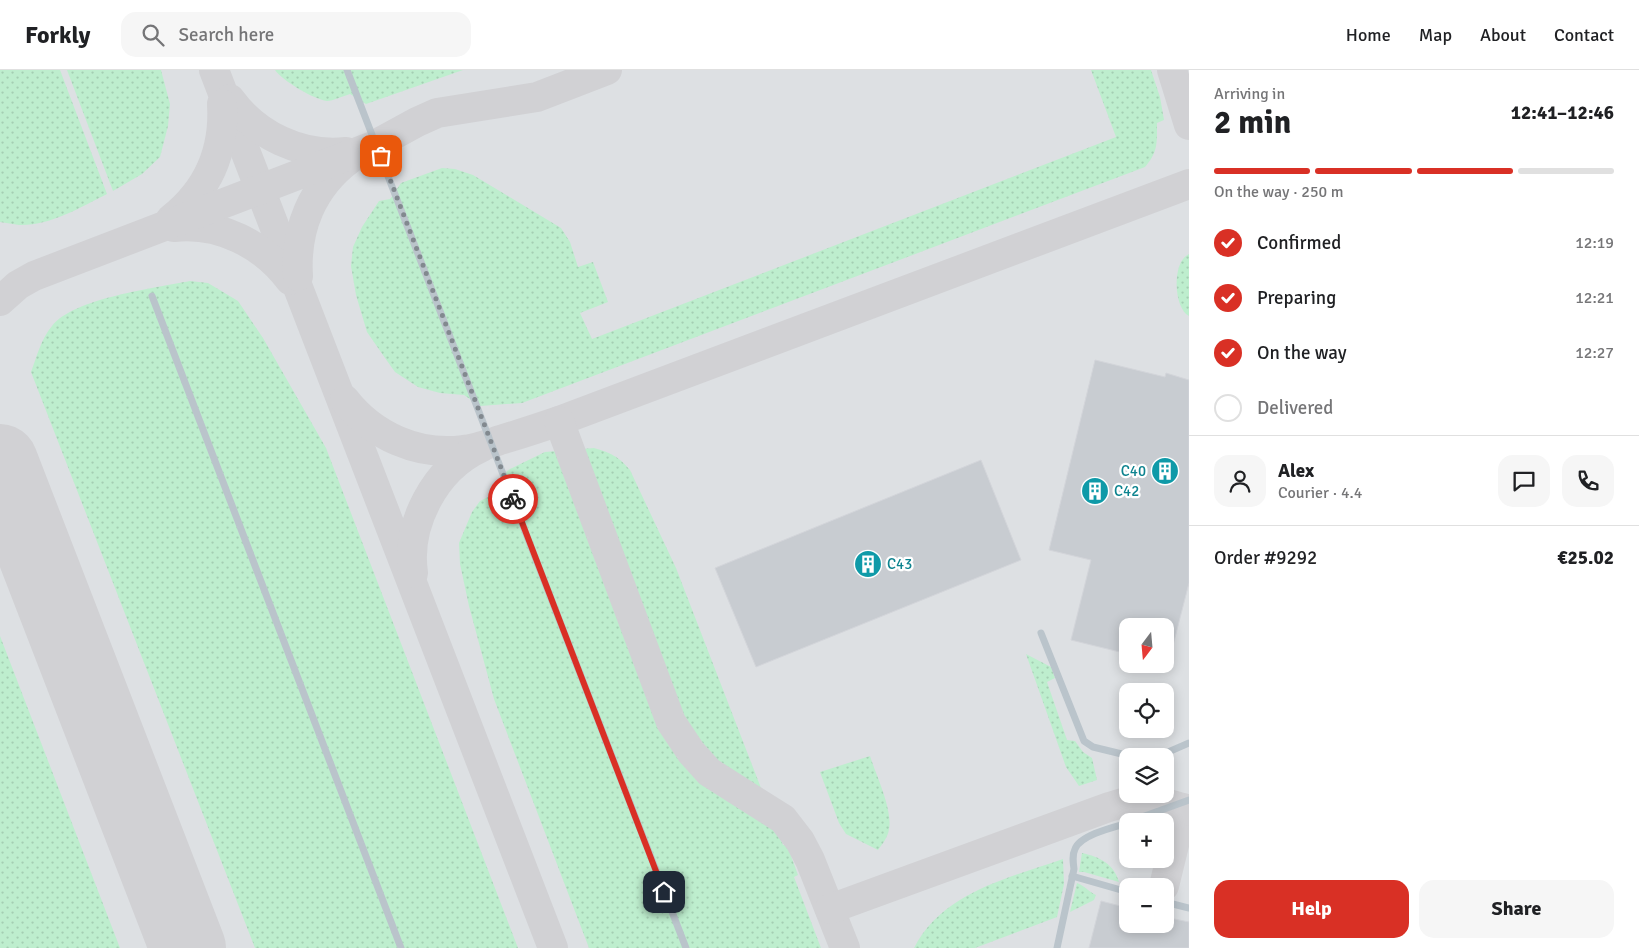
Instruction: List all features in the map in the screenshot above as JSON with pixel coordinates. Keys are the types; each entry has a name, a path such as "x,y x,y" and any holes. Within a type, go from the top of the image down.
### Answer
{"lane":[{"path":"347,70 686,948"},
{"path":"152,296 401,948"},
{"path":"1041,633 1084,741 1093,747 1119,753"},
{"path":"1174,750 1189,743"},
{"path":"1153,813 1189,800"},
{"path":"1057,948 1072,876 1075,848 1080,841 1119,826"},
{"path":"1072,876 1119,889"},
{"path":"1174,904 1189,908"}],"shaded area":[{"path":"0,70 1189,70 1189,948 0,948"}],"green space":[{"path":"0,70 60,70 107,194 54,219 19,225 0,222"},
{"path":"67,70 161,70 170,104 168,126 160,157 142,174 113,191"},
{"path":"275,70 463,70 366,104 350,94 329,101 321,100 291,84"},
{"path":"1091,70 1151,70 1160,97 1164,120 1157,123 1155,152 1145,167 522,403 480,406 464,395 440,393 418,387 395,372 367,332 356,295 351,266 353,247 362,227 379,201 390,199 401,183 442,168 455,169 473,175 561,228 570,242 578,267 593,262 608,302 580,313 592,339 1116,137"},
{"path":"1189,254 1189,316 1184,312 1180,304 1177,275 1183,259"},
{"path":"190,281 208,283 238,301 263,338 326,448 518,948 255,948 31,372 45,336 63,316 96,301"},
{"path":"594,448 614,456 622,461 630,470 676,568 783,845 787,845 798,875 794,877 821,948 589,948 494,699 469,606 460,564 459,543 472,512 480,501 502,490 506,472 510,469 545,452"},
{"path":"0,636 120,948 0,948"},
{"path":"1026,654 1051,667 1055,678 1047,682 1067,740 1075,741 1083,752 1092,758 1097,780 1079,786 1066,767"},
{"path":"870,756 883,792 890,821 888,835 878,850 846,834 839,823 820,772"},
{"path":"1082,853 1105,862 1114,870 1119,882 1084,872 1079,872"},
{"path":"1063,859 1064,884 1057,917 975,948 914,948 927,929 942,913 960,900 1000,881"},
{"path":"1077,883 1096,895 1094,900 1070,912"}],"building":[{"path":"1095,360 1165,377 1166,373 1189,380 1189,583 1174,642 1174,618 1119,618 1119,652 1071,640 1091,560 1049,550"},
{"name":"C43","path":"981,460 1021,560 756,667 715,568"},
{"path":"1101,901 1119,906 1119,933 1174,933 1174,919 1189,922 1189,948 1089,948"}],"taxiway":[{"path":"214,70 553,948"},
{"path":"0,301 18,285 34,276 373,146 437,113 537,97 607,70"},
{"path":"1172,70 1189,125"},
{"path":"230,99 253,123 281,141 313,151 329,153 346,152"},
{"path":"171,219 195,196 212,169 220,138 222,104"},
{"path":"298,276 300,242 309,210 325,182 350,159"},
{"path":"345,400 369,424 398,441 430,450 446,451 477,447 559,421 1189,184"},
{"path":"174,227 191,226 207,228 239,238 267,256 290,280"},
{"path":"559,421 671,722 691,752 709,772 783,819 800,841 810,860 845,948"},
{"path":"413,573 412,554 414,536 419,517 427,500 437,484 450,469 464,457 480,448"},
{"path":"830,909 1109,807 1133,800 1169,804 1189,811"},
{"path":"1166,878 1183,808"}],"runway":[{"path":"0,462 188,948"}],"way so far":[{"path":"381,156 513,499"}],"place":[{"name":"C40","path":"1165,471"},
{"name":"C42","path":"1095,491"},
{"name":"C43","path":"868,564"}],"route":[{"path":"513,499 664,892"}]}
